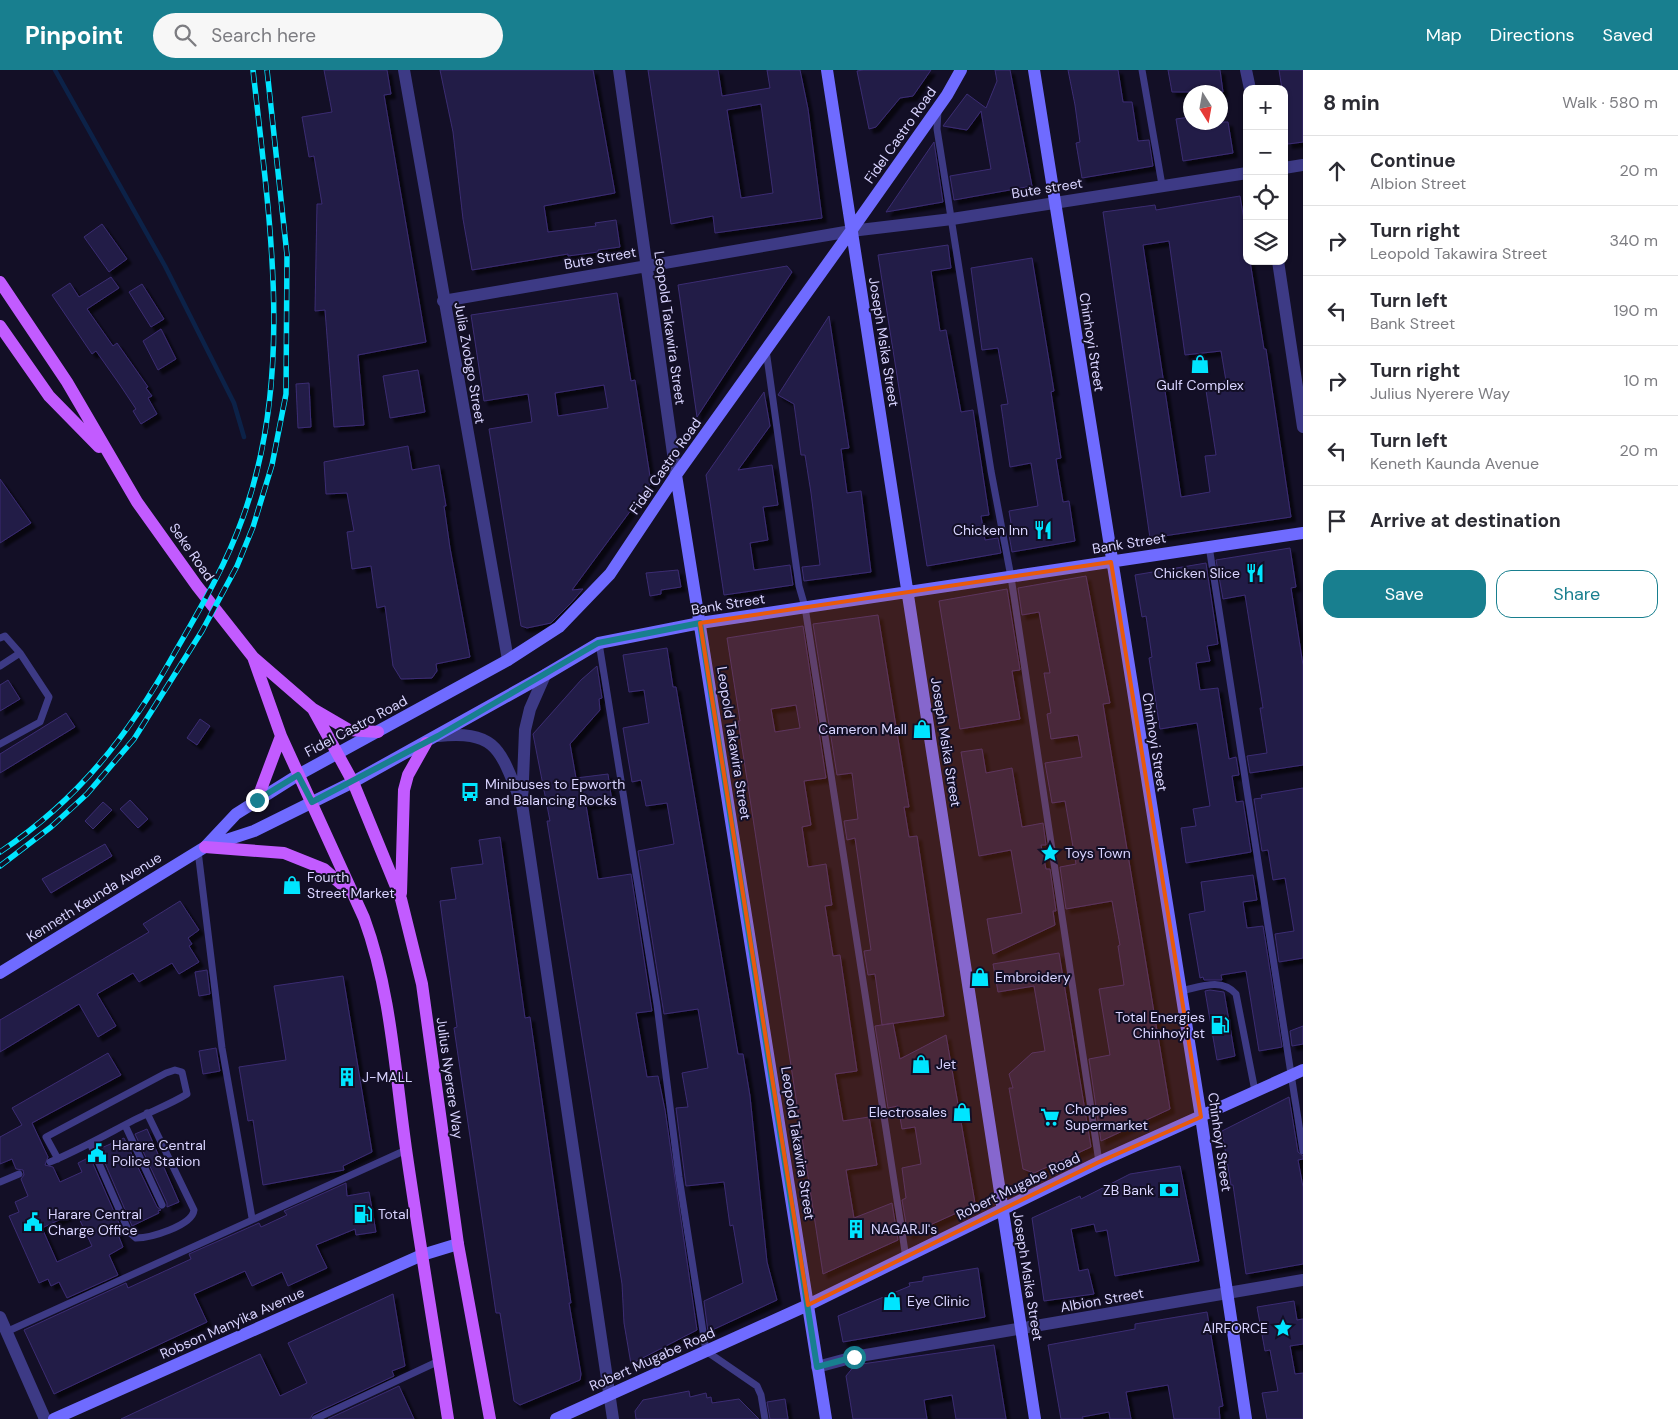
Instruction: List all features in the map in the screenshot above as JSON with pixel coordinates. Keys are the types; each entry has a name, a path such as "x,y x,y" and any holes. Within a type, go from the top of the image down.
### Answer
{"main road":[{"name":"Joseph Msika Street","path":"827,70 1035,1419"},
{"name":"Fidel Castro Road","path":"201,849 225,823 257,800 298,775 508,660 558,627 610,574 676,475 938,108 961,70"},
{"name":"Chinhoyi Street","path":"1034,70 1201,1117 1246,1419"},
{"name":"Seke Road","path":"0,282 67,382 137,502 197,586 253,657"},
{"name":"Seke Road","path":"0,326 49,396 111,460"},
{"name":"Leopold Takawira Street","path":"676,475 826,1419"},
{"name":"Bank Street","path":"201,849 254,831 354,782 426,743 598,643 700,623 1303,532"},
{"path":"253,657 313,709 349,730 378,732"},
{"path":"253,657 281,736 364,918 376,954 387,1005 406,1150 448,1419"},
{"name":"Julius Nyerere Way","path":"313,709 354,782 401,899 422,984 458,1244 490,1419"},
{"path":"257,800 281,736"},
{"path":"401,899 402,806 404,790 408,776 426,743"},
{"path":"201,849 284,853 324,870 351,892"},
{"name":"Kenneth Kaunda Avenue","path":"0,973 201,849"},
{"name":"Robert Mugabe Road","path":"556,1419 808,1305 1099,1162 1303,1070"},
{"name":"Robson Manyika Avenue","path":"54,1419 422,1255 458,1244"}],"street":[{"name":"Julia Zvobgo Street","path":"404,70 443,301 508,660"},
{"name":"Leopold Takawira Street","path":"619,70 676,475"},
{"path":"1246,70 1249,85"},
{"path":"1288,167 1303,165"},
{"name":"Bute street","path":"851,231 952,219 1243,174"},
{"name":"Bute Street","path":"443,301 851,231"},
{"path":"1279,265 1303,427"},
{"path":"545,675 530,709 524,730 522,804 613,1419"},
{"path":"438,736 460,734 478,736 494,747 504,760 522,804"},
{"name":"Albion Street","path":"817,1367 854,1357 1303,1280"},
{"path":"0,1317 45,1419"}],"lane":[{"path":"1142,70 1162,185"},
{"path":"938,108 937,129 986,443 1011,577 1099,1162"},
{"path":"766,349 799,586 805,607 906,1258"},
{"path":"1209,546 1303,1151"},
{"path":"0,638 5,636 20,653 49,697 40,722 0,744"},
{"path":"598,643 657,1005 679,1177 706,1351 757,1386 761,1395 765,1419"},
{"path":"0,666 20,653"},
{"path":"201,849 222,1048 252,1218"},
{"path":"1181,991 1219,983 1230,986 1236,994 1255,1091"},
{"path":"50,1162 58,1159 187,1094 182,1072 174,1070 166,1073 46,1137 58,1159"},
{"path":"90,1143 129,1232 136,1238 145,1238 188,1222 193,1216 194,1210 147,1113"},
{"path":"125,1125 162,1205"},
{"path":"6,1332 252,1218 406,1150"},
{"path":"0,1182 18,1174"},
{"path":"315,1419 439,1361"}],"highlighted area":[{"path":"1111,562 1201,1117 1099,1162 808,1305 700,623"}],"building":[{"path":"324,70 387,70 391,94 384,95 426,342 358,355 364,425 334,427 325,310 315,311 317,204 322,204 314,156 309,157 302,117 332,112"},
{"path":"440,70 593,70 615,193 544,206 548,232 596,226 595,223 616,220 620,247 598,250 598,252 568,256 568,254 472,270 463,219 453,132"},
{"path":"648,70 718,70 722,96 770,88 767,70 800,70 808,109 822,218 715,233 713,216 671,224","holes":["761,104 773,193 741,198 727,110"]},
{"path":"931,70 913,96 900,98 876,127 869,129 857,71"},
{"path":"995,70 1010,70 1032,186 954,200 950,176 991,169 981,111 967,130 943,126 967,94 986,108 997,81"},
{"path":"1068,70 1118,70 1123,102 1132,102 1138,141 1149,140 1153,166 1082,178 1076,143 1080,142"},
{"path":"1168,70 1220,70 1222,85 1183,85 1183,92 1172,92"},
{"path":"1279,70 1303,70 1303,142 1288,144 1288,85 1281,85"},
{"path":"1183,118 1183,130 1228,130 1228,122 1233,153 1183,161 1176,119"},
{"path":"934,142 943,202 886,212"},
{"path":"1240,196 1243,214 1243,265 1251,265 1264,349 1266,349 1291,517 1150,538 1103,212 1155,205 1156,210","holes":["1169,241 1185,355 1221,351 1226,381 1205,384 1216,455 1205,456 1210,492 1181,497 1143,245"]},
{"path":"102,224 127,259 109,272 84,237"},
{"path":"948,245 951,268 931,271 940,331 946,330 961,412 973,410 989,515 981,516 985,540 998,538 1001,553 927,566 878,255"},
{"path":"1032,258 1054,391 1051,392 1061,458 1056,459 1063,502 1069,501 1075,541 1012,552 1009,535 1013,535 1009,511 1038,506 1031,463 1010,467 1001,405 1008,404 998,348 982,350 971,268"},
{"path":"787,266 792,272 697,417 678,285"},
{"path":"111,277 119,288 87,309 113,346 117,343 148,387 146,388 152,396 148,398 157,414 141,424 133,411 136,409 120,385 96,351 92,354 52,295 70,283 79,297"},
{"path":"142,284 164,319 151,327 129,292"},
{"path":"617,293 631,381 635,380 651,483 572,590 583,589 551,623 527,628 521,626 489,429 532,422 528,394 484,401 471,315","holes":["604,385 608,408 558,416 555,393"]},
{"path":"829,316 849,448 841,449 847,493 861,491 871,572 804,581 802,567 820,565 811,493 805,455 801,455 794,404 778,395"},
{"path":"161,329 176,359 158,370 143,341"},
{"path":"418,370 425,412 390,418 383,376"},
{"path":"309,383 311,427 298,428 296,384"},
{"path":"764,392 770,426 738,470 772,465 778,505 763,507 768,540 750,543 754,570 790,565 793,585 724,595 706,475"},
{"path":"408,446 412,470 439,465 446,506 444,506 450,548 470,657 436,664 437,671 432,678 401,679 393,666 385,606 377,608 371,566 352,569 347,532 354,531 347,493 326,494 324,462"},
{"path":"0,479 31,523 0,543"},
{"path":"1290,548 1296,587 1291,588 1303,665 1303,765 1250,773 1247,756 1267,753 1260,708 1263,708 1245,595 1223,599 1216,560"},
{"path":"1206,563 1218,644 1207,646 1210,661 1196,663 1200,690 1218,688 1229,759 1236,757 1239,775 1232,776 1236,802 1243,801 1251,852 1186,863 1181,828 1196,826 1193,809 1210,806 1197,723 1160,729 1149,658 1152,657 1146,616 1142,617 1135,575"},
{"path":"678,570 681,587 661,590 661,594 650,596 646,573"},
{"path":"1086,576 1110,703 1103,704 1170,1109 1101,1141 1089,1059 1110,1055 1099,989 1124,985 1118,946 1120,945 1112,901 1066,909 1060,867 1076,864 1065,801 1052,803 1045,763 1082,757 1078,735 1051,739 1047,714 1051,713 1044,673 1050,673 1039,612 1022,615 1018,588"},
{"path":"1007,589 1020,670 1012,671 1020,719 960,729 939,601"},
{"path":"878,615 909,807 904,807 909,837 917,836 944,1016 882,1025 875,974 868,975 864,951 871,950 855,838 847,840 844,821 858,819 852,773 837,775 813,624"},
{"path":"803,626 826,778 804,781 811,825 802,827 808,867 826,864 832,905 825,906 833,956 840,955 857,1071 835,1074 843,1121 869,1117 877,1165 846,1170 854,1218 892,1203 898,1240 823,1274 738,721 740,721 727,638","holes":["796,705 800,728 775,732 771,709"]},
{"path":"667,648 673,687 676,687 738,1054 743,1054 750,1096 767,1262 777,1300 708,1332 704,1301 743,1283 733,1225 730,1226 724,1182 686,1186 676,1108 688,1107 682,1073 708,1068 698,1009 664,1014 638,851 674,844 667,803 646,806 641,780 632,782 623,728 649,723 644,690 629,692 623,655"},
{"path":"597,666 602,698 599,699 600,710 570,744 576,778 608,774 612,802 586,805 598,879 631,874 652,1011 636,1013 647,1077 658,1076 665,1110 697,1330 631,1364 624,1323 622,1284 547,821 550,821 533,734 581,680"},
{"path":"8,680 20,699 0,711 0,685"},
{"path":"66,713 75,727 0,773 0,754"},
{"path":"200,719 210,726 197,745 187,738"},
{"path":"982,749 986,773 1012,768 1022,827 1043,823 1046,845 1041,845 1046,869 1050,869 1056,911 1053,911 1055,925 993,954 987,919 1022,913 1011,850 979,856 961,752"},
{"path":"1303,788 1303,958 1279,962 1275,934 1294,931 1285,878 1273,880 1268,850 1262,851 1254,799 1262,798 1261,795"},
{"path":"130,800 148,819 138,828 120,809"},
{"path":"103,802 112,810 93,829 85,821"},
{"path":"500,837 525,1018 530,1017 571,1303 569,1303 581,1374 580,1380 520,1405 514,1401 500,1313 496,1313 454,1028 457,1027 440,901 456,899 451,868 483,864 479,840"},
{"path":"105,844 112,856 51,893 42,879"},
{"path":"1253,875 1257,900 1243,902 1247,928 1263,926 1282,1047 1259,1051 1246,971 1221,975 1222,980 1204,980 1203,977 1200,978 1189,914 1205,911 1201,882"},
{"path":"180,901 199,930 188,938 192,944 189,946 199,962 179,974 172,963 139,982 133,973 97,994 116,1026 98,1037 79,1004 0,1052 0,1020 149,932 143,924"},
{"path":"1059,953 1091,1147 1034,1173 1023,1169 1009,1088 1013,1088 1009,1074 1032,1053 1045,1051 1034,986 998,992 993,964"},
{"path":"207,970 210,994 199,996 195,972"},
{"path":"343,976 372,1152 343,1166 344,1170 263,1185 253,1120 248,1121 239,1067 286,1060 274,986"},
{"name":"Total Energies Chinhoyi st","path":"1205,991 1224,992 1235,1056 1217,1060"},
{"path":"893,1023 900,1059 946,1035 975,1203 908,1235 902,1200 906,1198 902,1168 921,1164 915,1127 902,1129 898,1106 888,1108 875,1026"},
{"path":"1303,1026 1303,1044 1292,1046 1290,1031"},
{"path":"216,1048 220,1071 203,1074 199,1051"},
{"path":"108,1053 121,1075 32,1123 48,1157 45,1165 53,1167 60,1182 82,1172 78,1163 90,1157 122,1230 117,1232 123,1247 109,1255 118,1275 67,1298 59,1282 51,1286 48,1279 39,1283 9,1216 19,1212 15,1202 28,1196 21,1179 24,1175 23,1170 16,1169 12,1159 0,1164 0,1137 22,1125 12,1108","holes":["76,1212 92,1246 57,1262 42,1228"]},
{"path":"1289,1097 1298,1152 1303,1156 1303,1159 1298,1160 1303,1187 1303,1264 1246,1274 1233,1185 1231,1185 1222,1131"},
{"path":"147,1129 179,1202 167,1207 167,1203 135,1134"},
{"path":"124,1138 157,1207 161,1210 158,1211 159,1213 132,1226 99,1149"},
{"path":"1180,1166 1199,1261 1115,1276 1107,1230 1096,1232 1094,1224 1071,1229 1079,1271 1088,1269 1094,1294 1044,1301 1032,1218 1080,1196 1081,1199 1130,1174"},
{"path":"346,1183 347,1196 369,1192 376,1232 356,1235 355,1229 316,1245 327,1268 288,1286 282,1272 252,1286 245,1271 194,1294 207,1322 54,1394 24,1330 126,1283 128,1288 191,1259 189,1254 259,1223 261,1227 287,1215 284,1211"},
{"path":"978,1268 985,1317 843,1342 838,1316 910,1286 909,1283 923,1281 923,1277"},
{"path":"393,1294 405,1366 392,1371 394,1376 313,1414 310,1419 121,1419 260,1354 280,1396 307,1383 288,1343"},
{"path":"1294,1301 1297,1320 1303,1319 1303,1344 1290,1346 1295,1374 1303,1373 1303,1419 1267,1419 1262,1393 1278,1391 1270,1350 1265,1351 1257,1307"},
{"path":"1207,1312 1223,1406 1219,1407 1220,1419 1174,1419 1168,1385 1126,1392 1131,1419 1110,1419 1109,1412 1082,1417 1083,1419 1061,1419 1048,1345 1135,1329 1135,1324"},
{"path":"994,1345 1006,1419 956,1419 952,1395 924,1400 927,1419 853,1419 846,1376 855,1365"},
{"path":"399,1386 414,1419 328,1419"},
{"path":"689,1391 690,1397 706,1393 707,1398 711,1397 712,1403 739,1399 759,1419 636,1419 635,1411 643,1400"},
{"path":"785,1399 788,1419 770,1419 767,1402"}],"waterway":[{"path":"55,70 165,266 234,403 244,437"}],"railway":[{"path":"0,852 28,832 78,788 120,739 157,684 203,604 221,570 243,517 259,463 269,408 273,351 274,295 271,238 253,70"},
{"path":"0,866 51,827 87,794 134,739 202,631 237,566 253,527 272,465 286,394 287,255 267,70"}],"place":[{"name":"Gulf Complex","path":"1200,364"},
{"name":"Chicken Inn","path":"1043,530"},
{"name":"Chicken Slice","path":"1255,573"},
{"name":"Cameron Mall","path":"922,729"},
{"name":"Minibuses to Epworth and Balancing Rocks","path":"470,792"},
{"name":"Toys Town","path":"1050,853"},
{"name":"Fourth Street Market","path":"292,885"},
{"name":"Embroidery","path":"980,977"},
{"name":"Total Energies Chinhoyi st","path":"1220,1025"},
{"name":"Jet","path":"921,1064"},
{"name":"J-MALL","path":"347,1077"},
{"name":"Electrosales","path":"962,1112"},
{"name":"Choppies Supermarket","path":"1050,1117"},
{"name":"Harare Central Police Station","path":"97,1153"},
{"name":"ZB Bank","path":"1169,1190"},
{"name":"Total","path":"363,1214"},
{"name":"Harare Central Charge Office","path":"33,1222"},
{"name":"NAGARJI's","path":"856,1229"},
{"name":"Eye Clinic","path":"892,1301"},
{"name":"AIRFORCE","path":"1283,1328"}],"route":[{"path":"257,800 298,775 312,802 354,782 438,736 598,643 700,623 817,1367 854,1357"}]}
